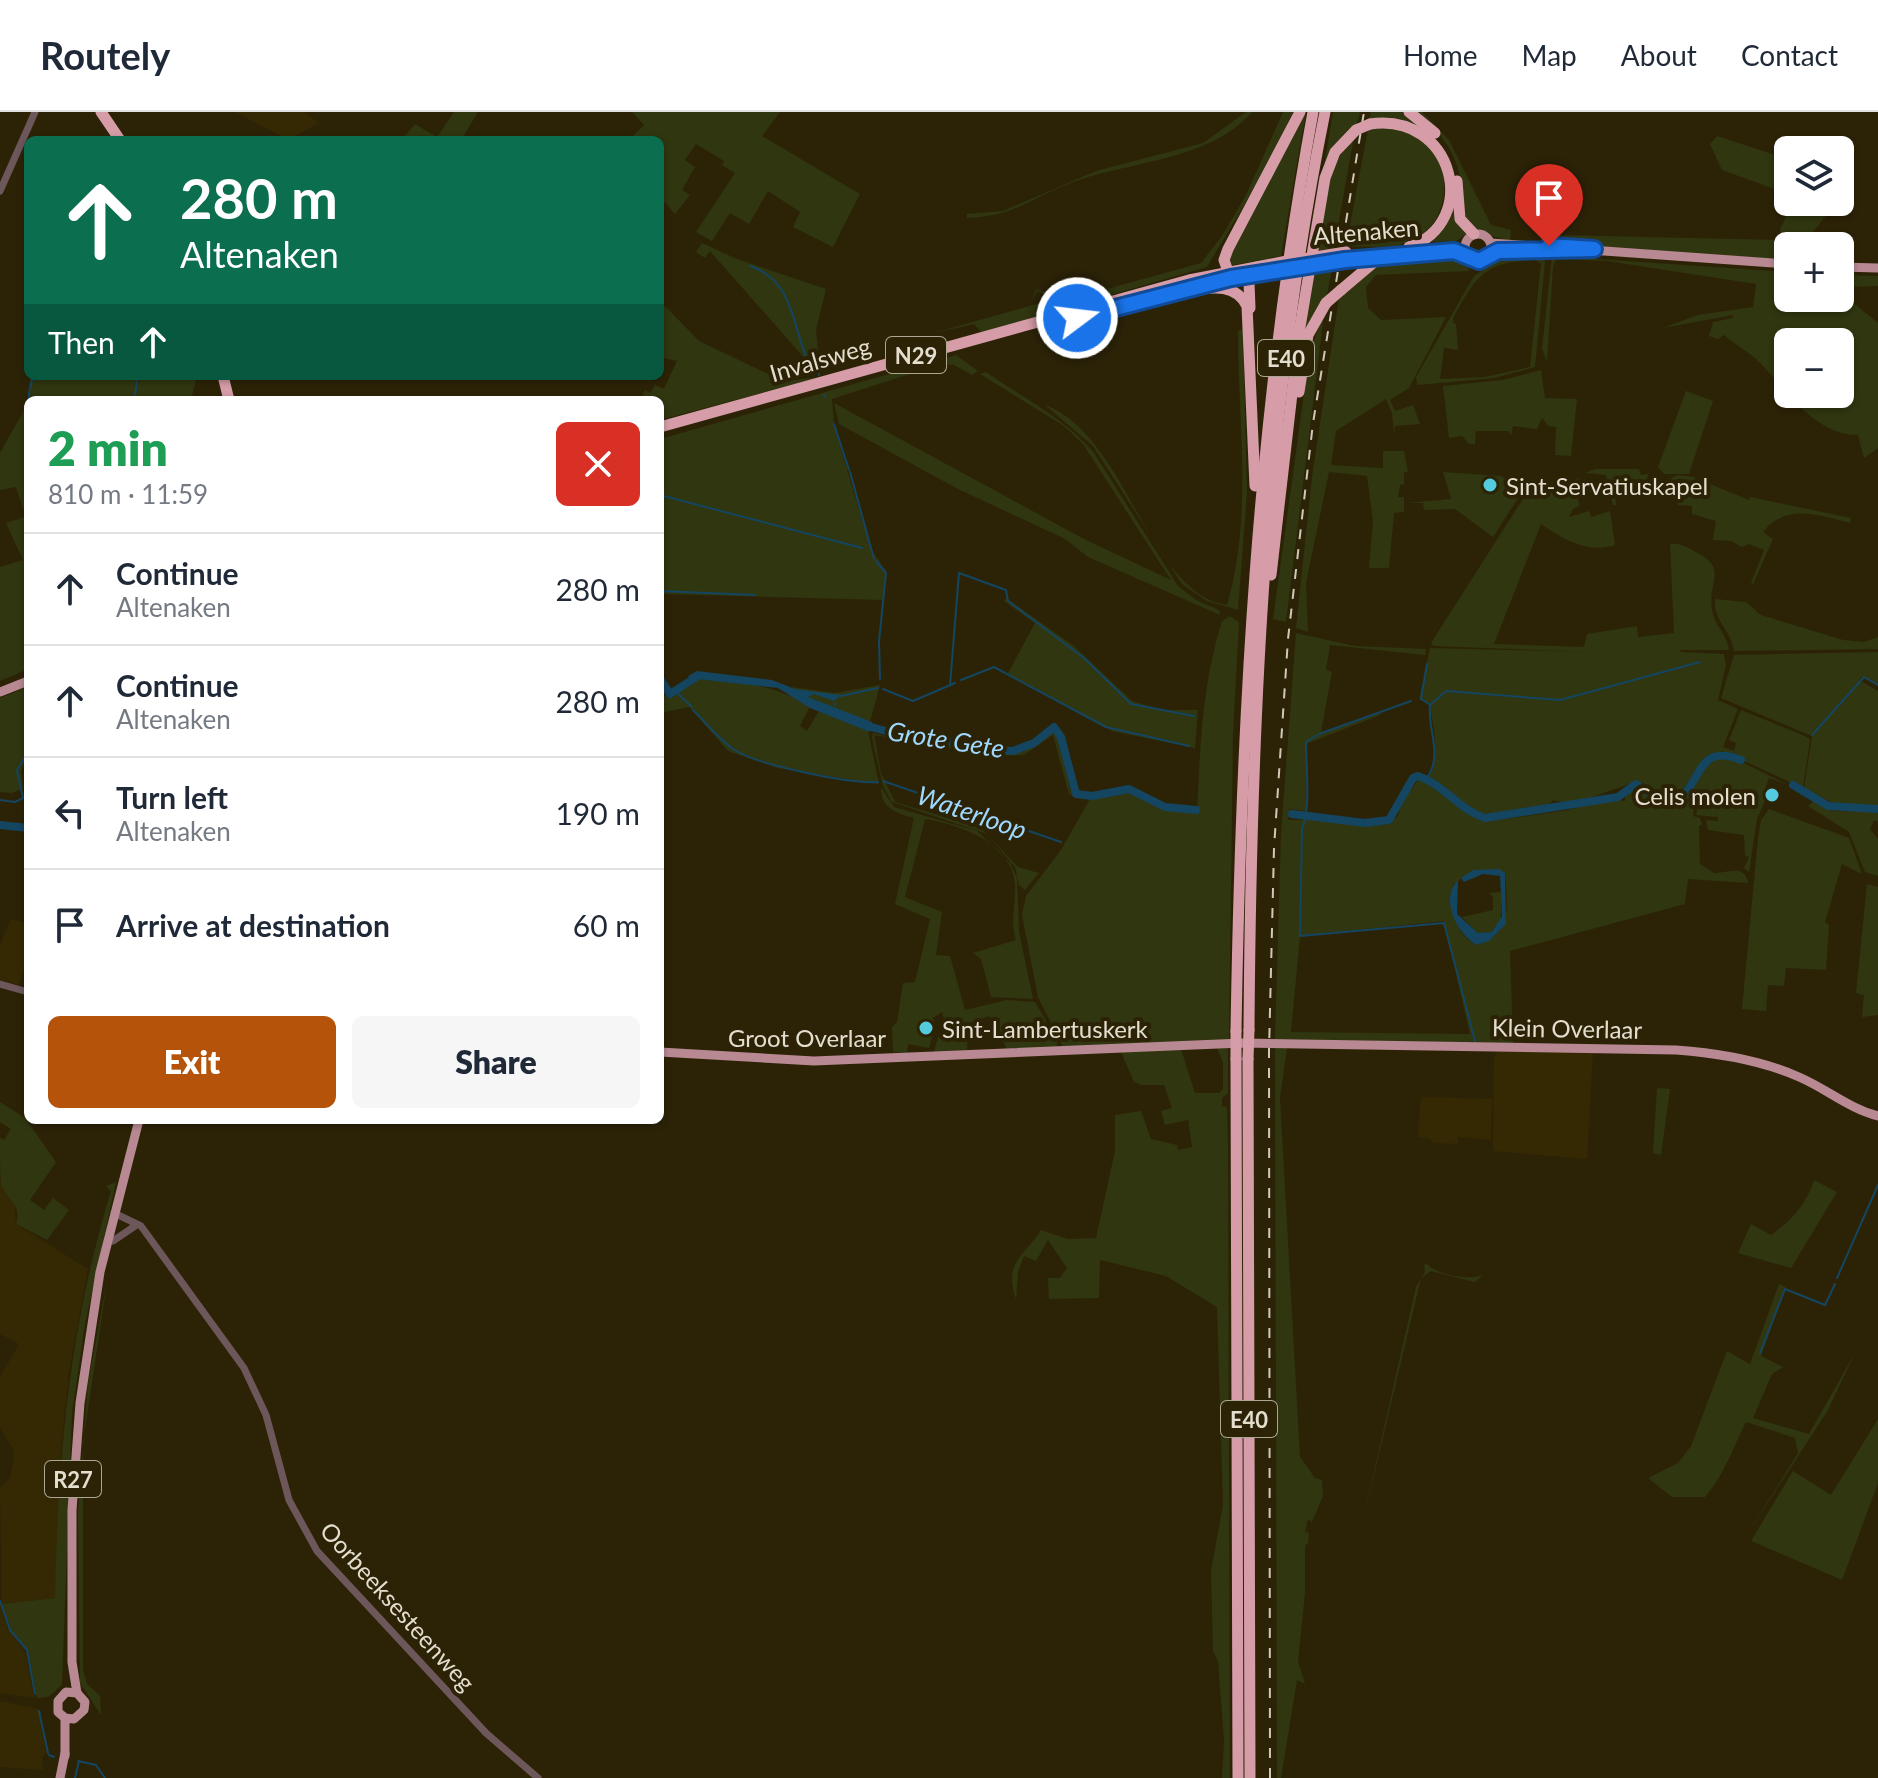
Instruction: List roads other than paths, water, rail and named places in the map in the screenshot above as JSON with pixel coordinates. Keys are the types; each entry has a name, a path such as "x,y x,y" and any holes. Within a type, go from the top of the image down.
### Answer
{"highway":[{"path":"101,112 120,136"},
{"path":"107,112 121,136"},
{"path":"1228,275 1224,260 1228,249 1300,112"},
{"name":"E40","path":"1238,1778 1243,732 1258,499 1282,302 1313,112"},
{"name":"E40","path":"1242,1030 1262,606 1286,358 1325,112"},
{"path":"1409,112 1435,133 1450,155 1460,219 1474,234"},
{"path":"1262,606 1270,587 1299,333 1325,178 1335,152 1356,130 1370,124 1395,122 1421,130 1438,146 1447,164 1450,195 1439,224 1426,241 1409,247"},
{"name":"Altenaken","path":"1270,268 1409,247 1466,248"},
{"name":"Altenaken","path":"1346,256 1466,248"},
{"path":"1186,285 1214,267 1228,249"},
{"path":"1279,515 1306,345 1313,322 1326,303 1381,256"},
{"name":"Invalsweg","path":"664,426 1186,285 1270,268"},
{"path":"1254,270 1249,323 1253,475 1258,499"},
{"path":"1186,285 1220,287 1236,292 1245,302 1249,323"},
{"name":"Invalsweg","path":"664,432 1186,285"},
{"name":"E40","path":"1242,1059 1250,1778"}],"main road":[{"path":"1491,248 1483,234 1474,234 1466,248 1479,261 1491,248 1594,249 1774,263"},
{"path":"1854,267 1878,268"},
{"path":"0,690 24,680"},
{"name":"Groot Overlaar","path":"664,1052 814,1061 1242,1043"},
{"name":"Klein Overlaar","path":"1242,1043 1698,1052 1795,1075 1843,1103 1878,1116"},
{"name":"R27","path":"77,1693 72,1662 75,1451 97,1297 138,1124"},
{"name":"R27","path":"97,1297 113,1241 116,1216 144,1124"},
{"name":"R27","path":"65,1693 72,1662"},
{"path":"65,1693 77,1693 85,1705 82,1714 70,1718 57,1705 65,1693"},
{"path":"60,1778 70,1718"}],"street":[{"path":"24,136 35,112"},
{"path":"0,191 24,137"},
{"path":"0,984 24,991"},
{"name":"Oorbeeksesteenweg","path":"116,1216 144,1231"},
{"name":"Oorbeeksesteenweg","path":"116,1216 136,1222 173,1266 251,1380 268,1420 289,1500 317,1551 486,1733 538,1778"},
{"path":"113,1241 135,1226"}],"water":[{"path":"697,671 772,680 795,689 841,695 834,701 814,694 808,697 872,722 870,732 810,708 778,688 697,679 694,682 688,676"},
{"path":"1499,869 1505,873 1506,924 1489,941 1476,945 1457,924 1450,906 1450,896 1458,880 1457,914 1478,933 1492,932 1502,916 1500,876 1483,874 1464,882 1461,878 1473,870"}],"waterway":[{"path":"750,266 764,272 782,291 806,357 818,360 818,364"},
{"path":"819,366 819,375"},
{"path":"30,389 32,380"},
{"path":"135,396 137,380"},
{"path":"834,424 849,470"},
{"path":"850,472 874,559"},
{"path":"664,496 862,548"},
{"path":"876,561 886,573 879,641 880,679"},
{"path":"950,685 959,573 1006,590 1008,601 1084,658 1131,704 1194,716"},
{"path":"664,591 755,595"},
{"path":"1426,779 1434,761 1430,705 1446,691 1560,700 1700,662"},
{"path":"1427,664 1421,699 1429,704"},
{"path":"961,680 994,667 1106,727 1189,746"},
{"name":"Grote Gete","path":"664,685 670,694 698,676"},
{"path":"1812,735 1864,677 1878,685"},
{"path":"883,689 913,701 955,683"},
{"path":"841,696 878,688"},
{"path":"676,692 692,707"},
{"path":"1411,701 1319,734 1306,742 1307,799 1302,828 1300,936 1444,923 1475,1041"},
{"path":"693,710 728,745 745,755 804,772 878,782"},
{"name":"Grote Gete","path":"861,724 903,736 922,735 980,749 1013,751 1034,743 1054,727 1061,737 1076,794 1092,796 1129,789 1165,807 1196,810"},
{"name":"Grote Gete","path":"1292,814 1365,823 1389,820 1413,778 1418,776 1485,818 1618,797 1636,784 1662,802 1675,803 1708,760 1716,756 1741,760"},
{"path":"0,800 15,802 23,798 17,770 24,759"},
{"name":"Waterloop","path":"883,781 1061,842"},
{"name":"Grote Gete","path":"1793,785 1828,806 1878,809"},
{"name":"Grote Gete","path":"0,825 24,828"},
{"name":"Klein Overlaar","path":"1837,1278 1878,1185"},
{"path":"1760,1353 1785,1289 1825,1305 1835,1284"},
{"path":"0,1601 10,1630 27,1650 35,1694"},
{"path":"39,1711 48,1753"},
{"path":"49,1755 54,1757"},
{"path":"78,1761 96,1765 105,1778"},
{"path":"75,1778 79,1761"}],"railway":[{"path":"1270,1778 1269,1051 1274,848 1288,639 1313,423 1364,112"}],"place":[{"name":"Sint-Servatiuskapel","path":"1490,485"},
{"name":"Celis molen","path":"1772,795"},
{"name":"Sint-Lambertuskerk","path":"926,1028"}]}
